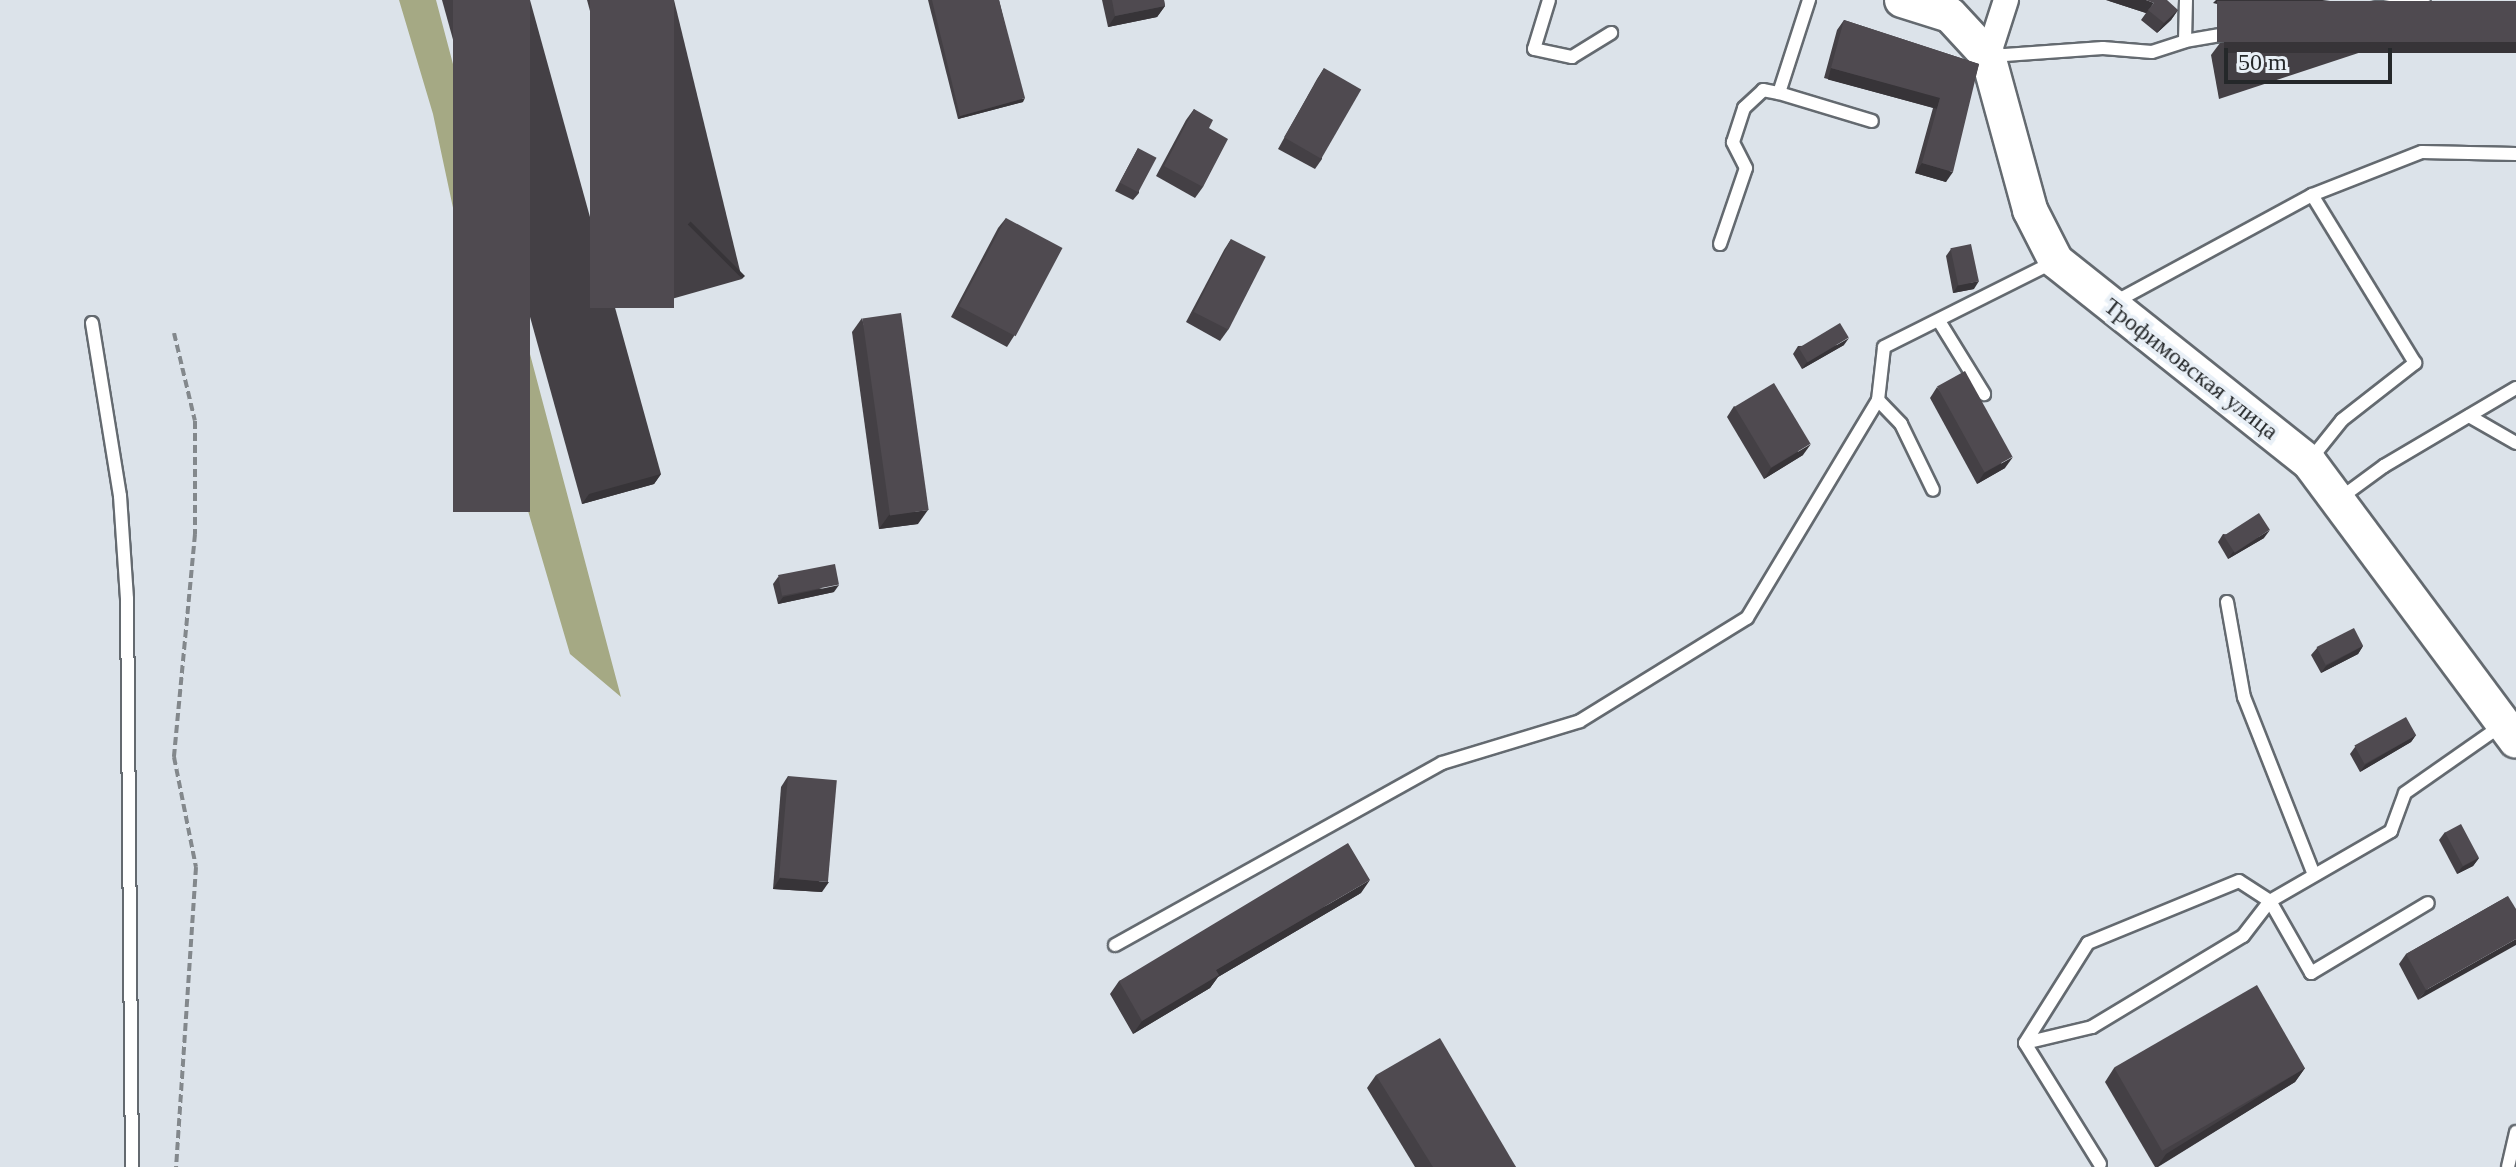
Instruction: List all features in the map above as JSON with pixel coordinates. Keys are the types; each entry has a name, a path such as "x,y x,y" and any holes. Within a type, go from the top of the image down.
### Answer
{"street":[{"name":"Трофимовская улица","path":"1902,0 1950,15 1988,56 2030,210 2056,261 2309,462 2510,732"},
{"path":"1988,56 2006,0"}],"lane":[{"path":"1549,0 1534,49 1572,57 1611,33"},
{"path":"1779,93 1809,0"},
{"path":"2185,41 2186,0"},
{"path":"1988,56 2103,48 2152,52 2185,41 2424,0"},
{"path":"1720,244 1746,168 1733,142 1744,108 1763,90 1872,121"},
{"path":"2110,305 2312,195 2422,152 2516,154"},
{"path":"2309,462 2342,420 2415,363 2312,195"},
{"path":"1115,945 1442,763 1580,721 1747,618 1878,400 1884,347 2056,261"},
{"path":"1939,321 1984,394"},
{"path":"92,323 120,496 127,599 132,1167"},
{"path":"2339,499 2516,388"},
{"path":"1878,400 1901,424 1933,490"},
{"path":"2469,416 2516,443"},
{"path":"2227,602 2244,697 2314,875"},
{"path":"2025,1043 2092,1027 2243,936 2270,901 2391,831 2405,793 2510,732"},
{"path":"2025,1043 2088,943 2239,881 2270,901 2311,973 2428,903"},
{"path":"2025,1043 2100,1164"},
{"path":"2508,1167 2516,1132"}],"path":[{"path":"174,333 195,421 195,534 174,757 196,867 176,1167"}],"green space":[{"path":"399,0 436,0 621,697 570,654 516,470 514,421 493,383 480,278 459,236 433,114"}],"building":[{"path":"453,0 530,0 530,512 453,512"},
{"path":"590,0 674,0 674,308 590,308"},
{"path":"932,0 999,0 1025,98 960,116"},
{"path":"1112,0 1164,0 1165,6 1115,16"},
{"path":"2146,0 2167,0 2178,10 2164,23 2148,10 2154,3"},
{"path":"2217,1 2516,1 2516,42 2217,42"},
{"path":"1844,20 1979,64 1953,172 1922,163 1940,98 1831,68"},
{"path":"1324,68 1361,90 1321,159 1284,137"},
{"path":"1194,109 1213,120 1209,128 1228,139 1203,187 1164,166"},
{"path":"1138,148 1157,158 1138,192 1120,182"},
{"path":"1006,218 1063,248 1016,336 959,306"},
{"path":"1231,239 1266,257 1229,330 1194,312"},
{"path":"1971,244 1979,281 1958,286 1950,248"},
{"path":"901,313 929,510 890,515 862,318"},
{"path":"1840,323 1849,338 1808,362 1799,348"},
{"path":"1965,371 2013,457 1985,472 1937,387"},
{"path":"1774,383 1811,444 1771,468 1735,407"},
{"path":"2259,513 2270,530 2235,553 2224,536"},
{"path":"835,564 839,585 782,596 778,575"},
{"path":"2354,628 2363,646 2326,665 2317,647"},
{"path":"2406,717 2416,735 2365,764 2354,746"},
{"path":"788,776 837,780 828,882 779,878"},
{"path":"2461,824 2479,858 2463,866 2445,832"},
{"path":"1348,843 1370,880 1216,970 1219,975 1142,1021 1119,981"},
{"path":"2508,896 2516,909 2516,939 2426,990 2406,954"},
{"path":"2257,985 2305,1068 2162,1151 2114,1068"},
{"path":"1440,1038 1516,1167 1433,1167 1376,1075"}]}
